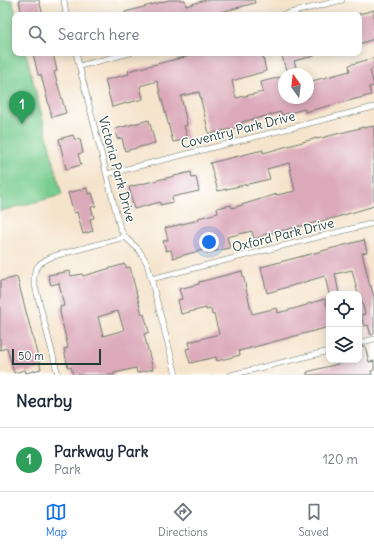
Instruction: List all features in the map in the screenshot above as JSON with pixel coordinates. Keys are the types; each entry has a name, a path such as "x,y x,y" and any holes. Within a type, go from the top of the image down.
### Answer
{"lane":[{"path":"64,0 66,12"},
{"path":"294,12 342,0"},
{"name":"Victoria Park Drive","path":"77,56 119,224 125,237 144,256 176,375"},
{"path":"79,66 118,56"},
{"name":"Coventry Park Drive","path":"107,174 374,107"},
{"name":"Oxford Park Drive","path":"151,279 374,223"},
{"path":"58,375 34,282 34,272 43,260 125,237"},
{"path":"362,342 374,340"},
{"path":"231,375 326,352"}],"green space":[{"path":"0,0 12,0 15,12 12,12 12,56 27,56 62,195 0,211"}],"building":[{"path":"19,0 39,0 42,12 21,12"},
{"path":"169,0 185,0 186,6 205,0 254,0 255,3 222,12 125,12"},
{"path":"374,10 374,39 362,43 362,13"},
{"path":"34,56 54,56 57,71 54,72 66,113 52,117 41,75 38,75"},
{"path":"189,56 263,56 266,71 232,81 236,98 263,92 261,82 278,78 278,104 314,104 314,80 350,71 349,65 374,58 374,69 370,70 374,86 369,87 371,95 305,112 305,109 282,115 281,112 242,122 243,126 209,134 199,92 181,96 187,125 184,126 188,139 173,142 157,81 140,86 143,99 112,107 105,80 129,74 128,71"},
{"path":"282,56 314,56 294,61 296,67 285,68"},
{"path":"149,120 155,143 125,151 122,138 117,139 115,129"},
{"path":"374,126 374,206 334,218 263,235 254,239 252,231 227,237 230,248 207,253 206,249 173,258 171,250 166,251 163,241 168,240 165,228 199,220 198,218 218,213 217,208 231,205 232,208 277,194 295,191 289,163 267,169 270,179 218,191 210,163 263,150 263,153 317,138"},
{"path":"73,135 75,140 80,139 83,153 78,154 81,165 66,169 59,139"},
{"path":"191,172 192,178 196,177 199,191 172,197 173,202 160,205 160,202 134,209 129,187"},
{"path":"87,188 88,194 92,193 96,206 91,207 94,218 90,219 93,231 83,234 77,212 74,213 68,193"},
{"path":"364,240 367,252 362,253 374,297 374,334 371,335 368,325 364,326 362,315 365,314 362,302 362,291 357,291 352,270 335,274 338,291 328,291 325,276 267,293 261,267"},
{"path":"125,264 126,268 130,267 142,315 144,314 149,332 144,334 153,369 137,373 136,368 114,373 114,375 73,375 71,367 68,368 64,349 68,348 60,312 60,307 64,306 59,283 51,285 48,275 70,271 71,276 82,274 83,276","holes":["118,311 124,330 103,336 98,317"]},
{"path":"242,271 252,314 277,308 278,313 325,299 326,328 239,351 240,355 217,361 216,357 190,363 186,349 190,348 189,342 219,334 214,314 212,315 211,309 206,310 206,308 181,314 178,300 182,299 179,289 199,284 199,282"},
{"path":"17,277 41,369 26,373 25,370 14,373 7,348 0,350 0,281"},
{"path":"362,346 365,346 369,362 374,361 374,370 371,371 372,375 307,375 307,372 341,363 362,363"}],"place":[{"name":"Parkway Park","path":"22,124"}]}
